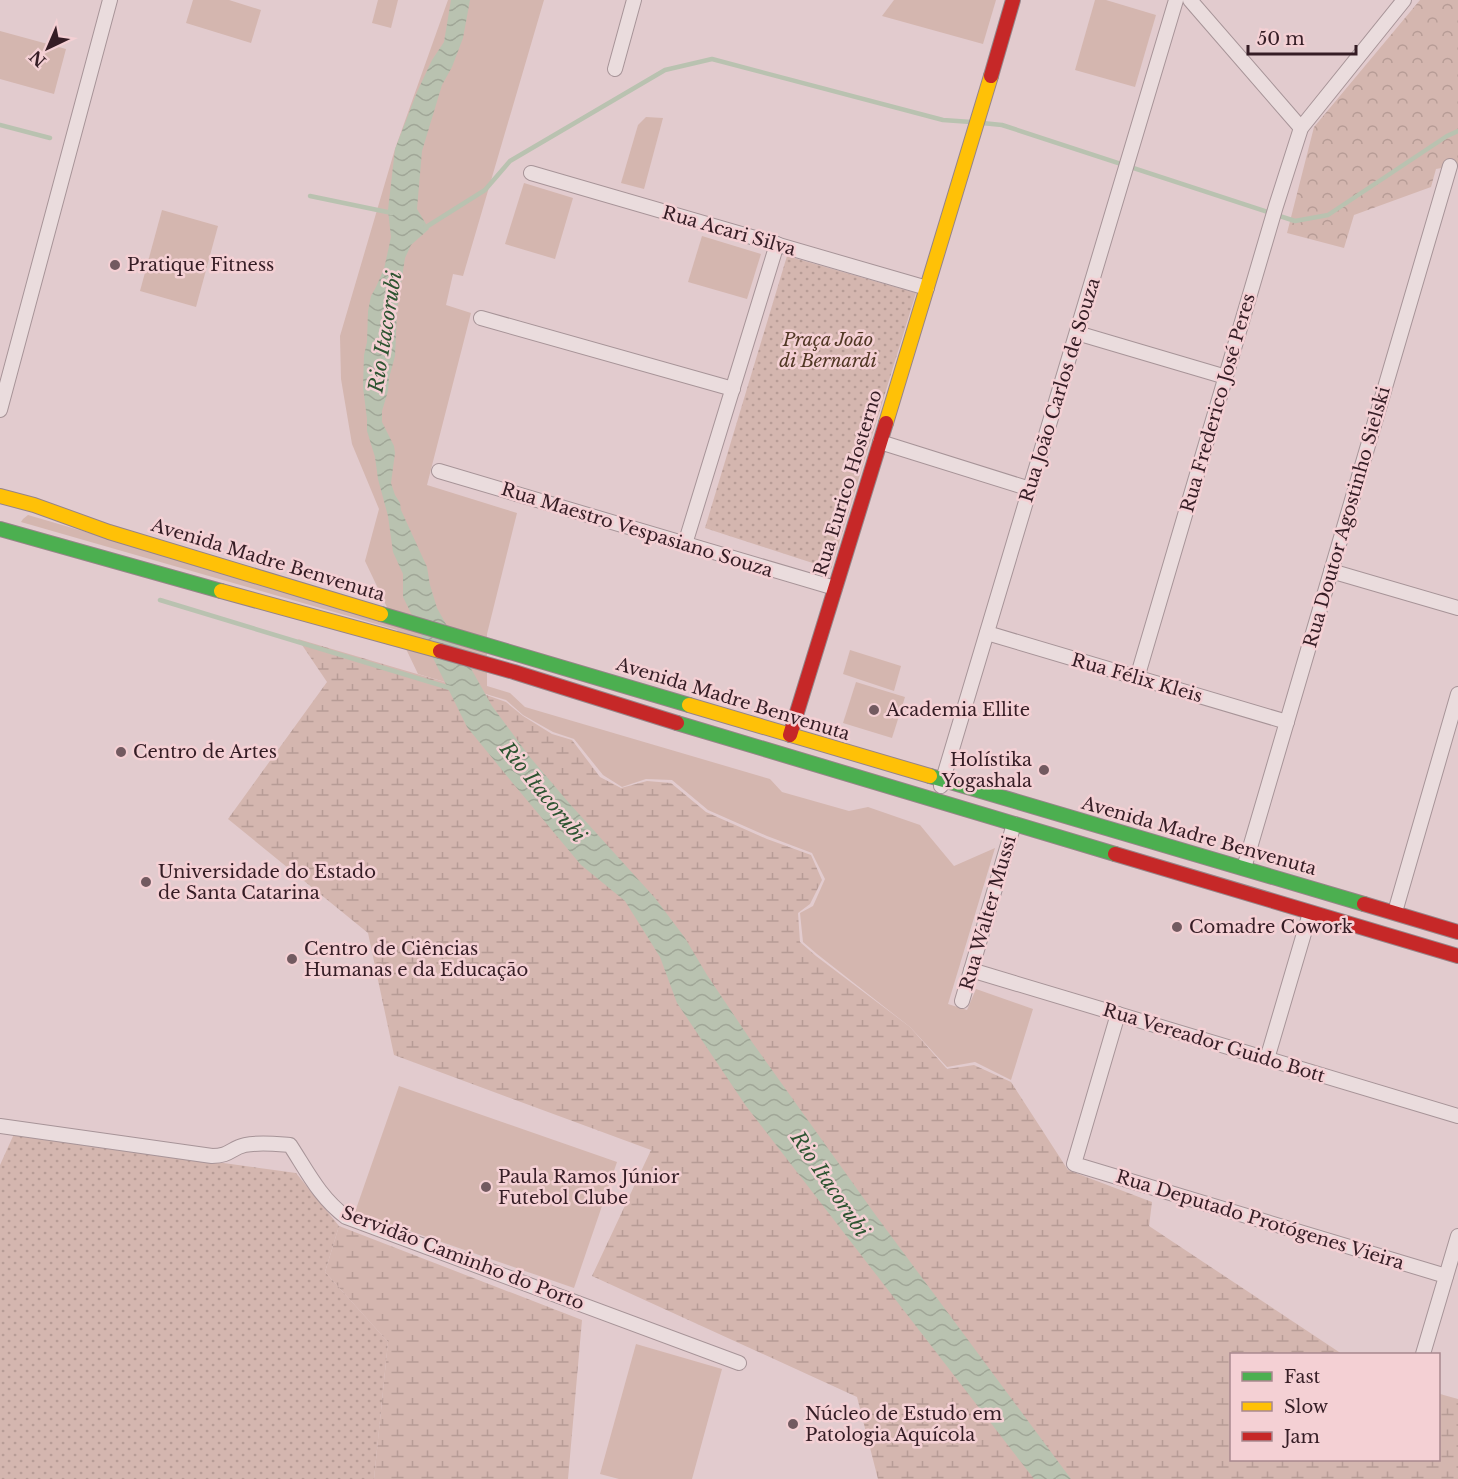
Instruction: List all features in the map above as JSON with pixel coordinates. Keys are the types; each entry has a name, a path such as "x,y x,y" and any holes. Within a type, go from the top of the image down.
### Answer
{"main road":[{"name":"Rua Eurico Hosterno","path":"782,755 975,132 1013,0"},
{"name":"Avenida Madre Benvenuta","path":"0,496 18,520 415,644 1458,956"},
{"name":"Avenida Madre Benvenuta","path":"18,520 109,532 1458,932"}],"street":[{"path":"0,410 110,0"},
{"path":"615,69 634,0"},
{"name":"Rua João Carlos de Souza","path":"937,801 1176,0"},
{"path":"1190,0 1301,128 1404,0"},
{"name":"Rua Frederico José Peres","path":"1137,678 1301,128"},
{"name":"Rua Doutor Agostinho Sielski","path":"1244,868 1450,166"},
{"name":"Rua Acari Silva","path":"531,173 927,288"},
{"path":"686,544 777,244"},
{"path":"481,318 733,389"},
{"path":"1077,333 1226,377"},
{"path":"880,442 1030,489"},
{"name":"Rua Maestro Vespasiano Souza","path":"439,471 835,588"},
{"path":"1332,571 1458,608"},
{"name":"Rua Félix Kleis","path":"987,633 1287,722"},
{"path":"1395,912 1458,694"},
{"name":"Rua Walter Mussi","path":"962,1001 1014,824"},
{"path":"1267,1059 1310,913"},
{"name":"Rua Vereador Guido Bott","path":"971,970 1458,1116"},
{"name":"Rua Deputado Protógenes Vieira","path":"1118,1014 1074,1164 1446,1276"},
{"name":"Servidão Caminho do Porto","path":"0,1126 212,1156 226,1155 242,1146 254,1143 290,1144 323,1196 346,1217 739,1363"},
{"path":"1423,1353 1458,1236"}],"green space":[{"path":"193,0 229,0 261,10 251,43 186,23"},
{"path":"378,0 398,0 391,28 372,23"},
{"path":"448,0 544,0 463,276 453,274 446,305 471,313 427,485 517,513 487,634 487,686 510,693 525,707 770,779 782,792 849,811 868,807 920,825 954,866 995,848 948,1004 967,1010 976,989 1033,1009 1011,1080 975,1062 947,1067 910,1027 803,942 800,913 813,906 825,879 812,853 708,810 672,780 646,779 622,787 603,775 574,739 553,732 523,715 506,700 418,674 397,630 21,522 28,515 394,622 365,561 379,509 352,444 341,379 340,336 395,149"},
{"path":"894,0 996,0 983,44 882,16"},
{"path":"1095,0 1106,0 1156,15 1135,87 1075,70"},
{"path":"1420,0 1458,0 1458,165 1436,169 1431,187 1354,215 1344,248 1287,233 1314,127"},
{"path":"0,31 66,49 54,94 0,79"},
{"path":"646,117 663,118 644,189 621,183 638,125"},
{"path":"524,183 573,198 555,259 505,244"},
{"path":"162,210 218,226 196,307 140,291"},
{"path":"702,236 761,254 747,299 688,282"},
{"name":"Praça João di Bernardi","path":"787,256 916,293 831,569 705,528"},
{"path":"298,639 506,702 552,734 572,740 600,777 621,788 647,781 671,783 706,812 767,839 811,855 822,880 810,904 798,913 800,942 910,1027 947,1069 974,1065 1011,1082 1068,1170 1152,1202 1149,1226 1340,1353 1230,1353 1230,1461 1440,1461 1440,1394 1458,1399 1458,1479 878,1479 857,1397 592,1276 651,1150 394,1055 368,933 228,819 327,682"},
{"name":"Academia Ellite","path":"850,650 901,666 894,691 843,674"},
{"name":"Academia Ellite","path":"856,682 905,697 892,738 843,723"},
{"name":"Paula Ramos Júnior Futebol Clube","path":"399,1086 617,1162 574,1288 355,1212"},
{"path":"14,1134 296,1173 339,1226 325,1272 388,1342 374,1479 0,1479 0,1165"},
{"path":"339,1226 582,1320 568,1479 374,1479 388,1342 325,1272"},
{"path":"636,1344 722,1369 692,1479 619,1479 600,1474"}],"water":[{"name":"Rio Itacorubi","path":"451,0 470,0 463,38 442,85 422,151 417,209 429,229 411,245 405,258 397,310 395,356 382,411 382,422 395,453 391,483 427,567 437,608 492,706 529,756 655,898 685,938 752,1042 877,1217 1071,1479 1034,1479 746,1106 677,1003 660,957 625,901 581,865 467,727 403,597 403,574 393,552 388,516 367,431 363,387 364,355 371,296 384,269 391,237 388,210 395,149 417,92 432,60 444,42"}],"waterway":[{"path":"423,229 485,190 510,161 665,70 712,59 943,120 971,122"},
{"path":"982,123 1002,125 1295,221 1328,215 1458,131"},
{"path":"0,125 50,138"},
{"path":"310,196 392,213"},
{"path":"160,600 453,689"}],"traffic: fast":[{"path":"0,529 221,591"},
{"path":"381,614 689,705"},
{"path":"677,723 1115,854"},
{"path":"930,776 1364,904"}],"traffic: slow":[{"path":"886,423 991,76"},
{"path":"0,496 34,505 109,532 381,614"},
{"path":"221,591 440,651"},
{"path":"689,705 930,776"}],"traffic: jam":[{"path":"991,76 1013,0"},
{"path":"790,735 886,423"},
{"path":"440,651 677,723"},
{"path":"1115,854 1458,956"},
{"path":"1364,904 1458,932"}],"place":[{"name":"Pratique Fitness","path":"115,265"},
{"name":"Academia Ellite","path":"874,710"},
{"name":"Centro de Artes","path":"121,752"},
{"name":"Holístika Yogashala","path":"1044,770"},
{"name":"Universidade do Estado de Santa Catarina","path":"146,882"},
{"name":"Comadre Cowork","path":"1177,927"},
{"name":"Centro de Ciências Humanas e da Educação","path":"292,959"},
{"name":"Paula Ramos Júnior Futebol Clube","path":"486,1187"},
{"name":"Núcleo de Estudo em Patologia Aquícola","path":"793,1424"}]}
